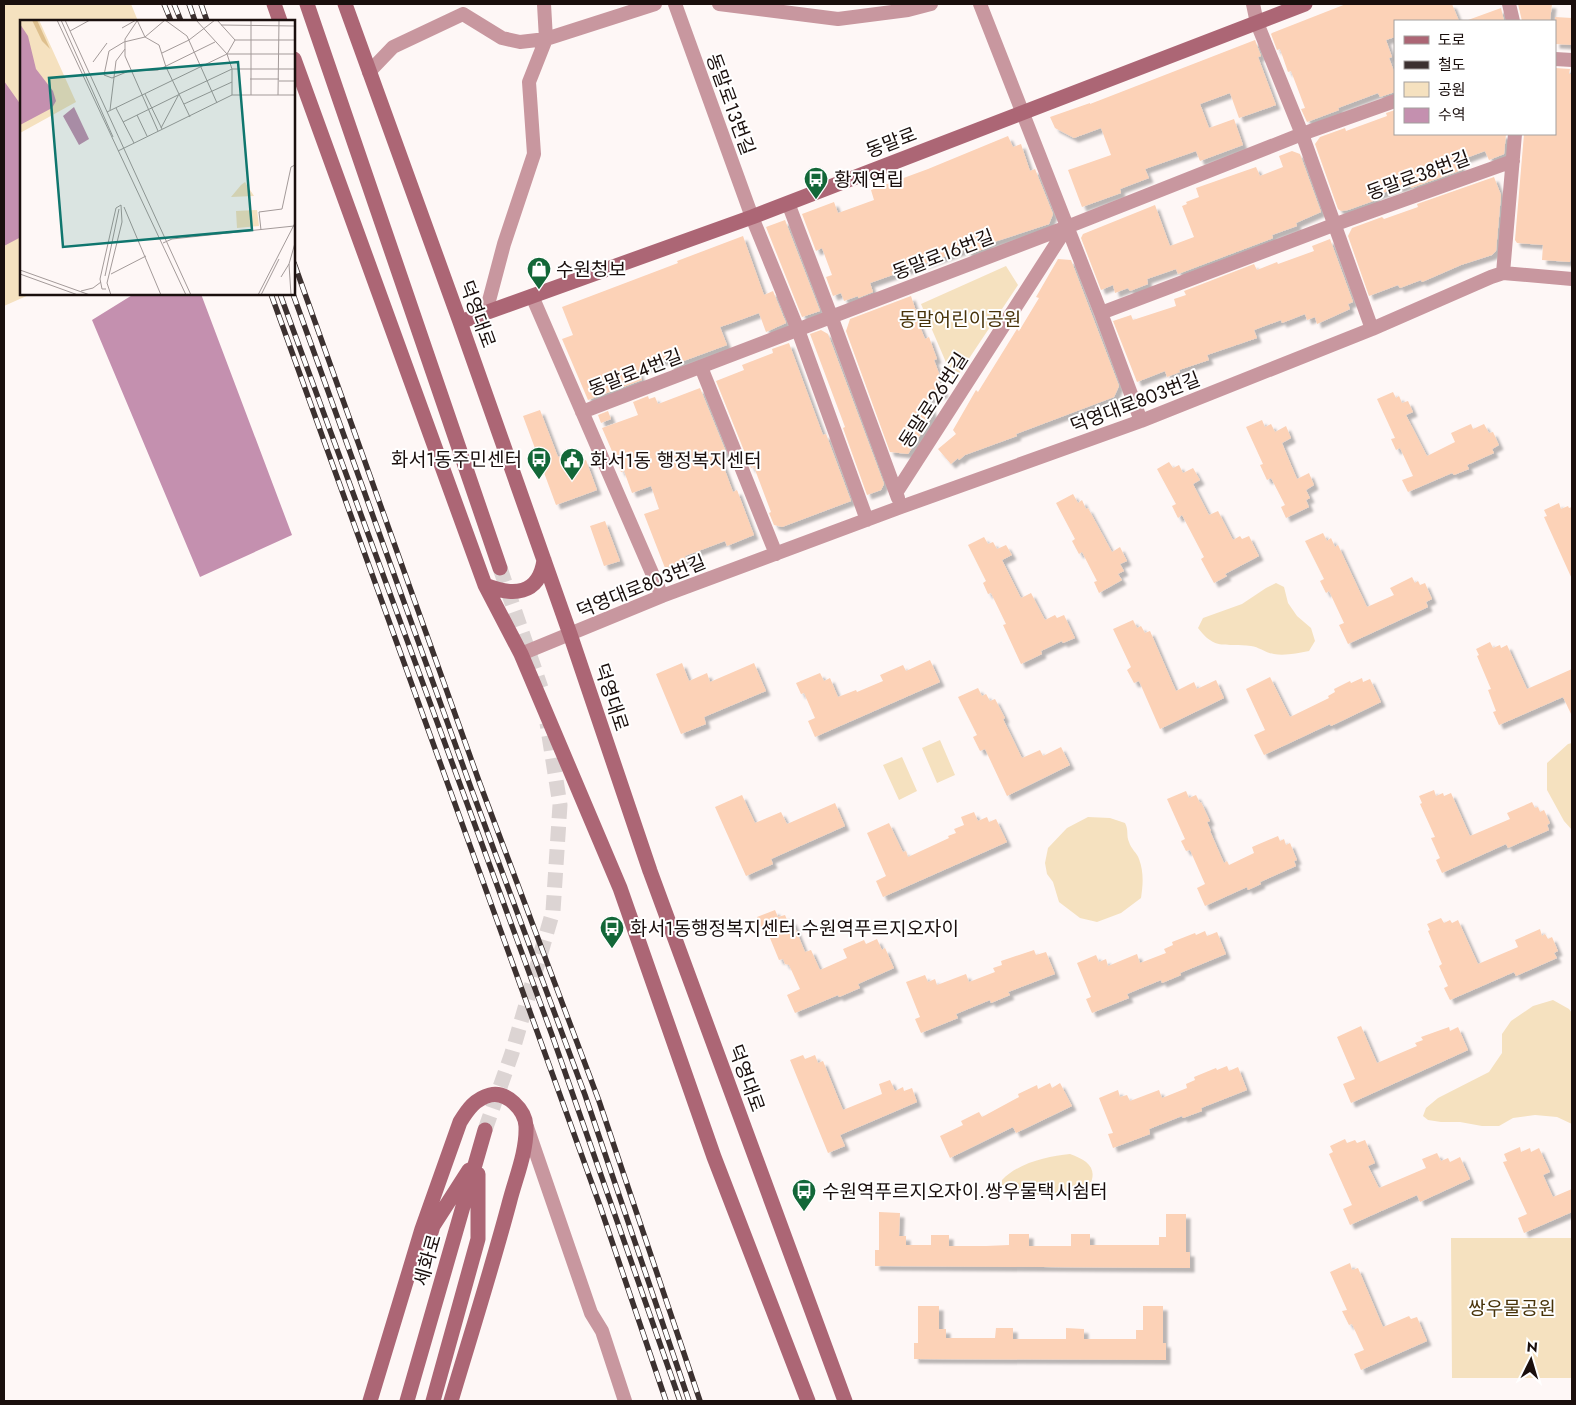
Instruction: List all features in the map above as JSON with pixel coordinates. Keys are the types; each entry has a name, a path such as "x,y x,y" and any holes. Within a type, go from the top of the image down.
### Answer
{"main road":[{"path":"274,4 280,20"},
{"path":"307,4 500,568"},
{"name":"덕영대로","path":"345,4 544,560 650,871 844,1401"},
{"name":"동말로","path":"460,322 752,217 1305,4"},
{"path":"295,61 485,585 521,654 620,888 714,1158 808,1401"},
{"path":"485,585 513,592 528,590 543,569 544,560"},
{"path":"370,1401 422,1229 460,1122 468,1108 480,1098 493,1094 507,1098 518,1106 526,1124 525,1145 498,1246 451,1401"},
{"name":"세화로","path":"407,1401 485,1130"},
{"path":"380,1401 433,1226 478,1156"},
{"path":"432,1401 478,1239 478,1156"}],"street":[{"path":"486,312 504,244 534,154 530,82 546,38 544,4"},
{"path":"369,72 393,47 465,9 502,38 520,42 546,38 655,4"},
{"name":"동말로13번길","path":"675,4 752,217 798,330 867,520"},
{"path":"719,4 838,19 908,10 931,4"},
{"path":"980,4 1102,313 1141,421"},
{"path":"1253,4 1257,23 1336,224 1372,329"},
{"path":"1510,4 1513,20"},
{"path":"1556,59 1572,60"},
{"path":"1067,227 1302,134 1394,101"},
{"path":"1515,135 1503,274 1572,280"},
{"name":"동말로38번길","path":"1336,224 1513,161"},
{"path":"788,203 832,316 901,507"},
{"path":"1102,313 1336,224"},
{"name":"동말로16번길","path":"701,368 1067,227"},
{"name":"동말로26번길","path":"896,493 1067,227"},
{"name":"덕영대로803번길","path":"521,654 662,596 901,507 1141,421 1372,329 1491,277 1503,274"},
{"name":"동말로4번길","path":"532,296 662,596"},
{"path":"701,368 776,554"},
{"name":"동말로4번길","path":"582,412 701,368"},
{"path":"526,1124 591,1313 602,1331 625,1401"}],"green space":[{"path":"4,4 131,4 138,20 20,20 20,295 29,295 4,306"},
{"name":"동말어린이공원","path":"1006,266 1018,285 954,381 921,304"},
{"path":"1276,583 1284,587 1288,603 1297,616 1311,628 1315,641 1309,651 1278,655 1251,646 1216,643 1204,636 1198,628 1203,618 1242,604"},
{"path":"940,740 955,775 937,783 922,748"},
{"path":"1572,743 1572,830 1564,821 1547,790 1547,763 1568,744"},
{"path":"902,757 917,791 899,800 883,765"},
{"path":"1088,817 1110,818 1125,823 1128,840 1141,864 1143,883 1141,898 1121,913 1097,922 1080,918 1059,902 1053,882 1047,874 1045,863 1048,848 1067,828"},
{"path":"1553,1000 1569,1009 1572,1013 1572,1124 1557,1117 1535,1115 1513,1118 1499,1126 1441,1122 1428,1120 1423,1116 1426,1108 1438,1098 1489,1072 1502,1053 1502,1034 1511,1021 1533,1006"},
{"path":"1070,1154 1082,1159 1090,1166 1093,1175 1089,1187 1057,1193 1031,1194 1009,1191 1002,1186 1002,1180 1016,1169 1034,1161"},
{"name":"쌍우물공원","path":"1451,1238 1572,1238 1572,1378 1452,1378"}],"water":[{"path":"4,81 20,104 20,238 4,246"},
{"path":"132,295 201,295 292,535 200,577 92,320"}],"building":[{"path":"1346,4 1452,4 1459,20 1394,20 1394,37 1386,40 1392,57 1389,58 1394,71 1394,92 1380,97 1378,93 1307,122 1301,109 1305,108 1291,71 1288,72 1280,49 1277,50 1272,33"},
{"path":"1518,4 1552,4 1550,20 1522,20"},
{"path":"1501,8 1504,20 1468,20"},
{"path":"1555,17 1572,18 1572,45 1556,44"},
{"path":"1255,40 1261,56 1258,57 1276,105 1239,118 1230,93 1200,104 1209,128 1234,119 1243,145 1200,161 1196,151 1145,169 1149,178 1120,189 1121,193 1082,207 1068,170 1111,155 1101,128 1074,138 1055,128 1050,117 1090,104"},
{"path":"1556,68 1570,69 1569,74 1572,74 1572,234 1570,262 1542,260 1543,245 1517,243 1515,240 1524,135 1556,135"},
{"path":"1394,110 1394,135 1506,135 1504,154 1489,160 1485,151 1458,161 1462,170 1411,188 1410,184 1399,187 1375,196 1376,200 1341,211 1338,209 1315,144 1320,137 1345,128 1346,131 1387,116 1386,113"},
{"path":"1008,136 1013,147 1021,144 1030,171 1035,169 1053,214 1049,224 988,244 989,247 968,255 966,249 870,283 873,292 858,298 858,296 844,301 841,293 833,296 826,277 832,275 822,248 816,251 802,214 834,202 838,213 874,200 871,190"},
{"path":"1292,151 1300,154 1321,212 1296,223 1297,226 1272,235 1273,238 1178,274 1176,269 1147,279 1148,284 1130,291 1128,288 1115,293 1113,285 1101,290 1081,238 1083,234 1155,205 1170,246 1194,237 1182,206 1187,204 1186,202 1199,197 1196,188 1256,167 1260,176 1283,167 1279,156"},
{"path":"1494,177 1501,195 1496,251 1492,255 1461,265 1422,282 1421,280 1400,288 1398,285 1369,296 1348,236 1352,228 1418,207 1417,204"},
{"path":"785,220 820,311 802,317 766,227"},
{"path":"743,236 764,295 773,291 786,323 766,332 759,313 720,327 727,345 670,366 667,359 638,370 642,380 588,400 562,339 573,335 562,307"},
{"path":"1330,239 1353,302 1348,304 1350,309 1317,324 1315,317 1307,320 1305,314 1282,323 1281,320 1254,330 1257,338 1207,355 1209,360 1179,370 1180,372 1167,377 1165,371 1137,382 1113,321 1131,315 1133,320 1176,306 1174,299 1186,295 1184,291 1254,264 1257,270 1277,262 1278,264 1314,251 1312,246"},
{"path":"1058,259 1071,260 1119,386 1114,397 1016,434 1017,436 965,455 959,460 958,458 951,464 938,449 956,434 953,430 976,390 978,392 1017,329 1019,331 1039,298 1036,297"},
{"path":"911,296 917,314 915,314 925,339 929,337 937,359 934,360 940,376 937,377 944,393 928,399 933,415 908,454 890,452 846,331 850,319"},
{"path":"821,330 828,334 884,484 881,490 867,495 843,428 845,427 810,334"},
{"path":"789,343 823,435 826,434 851,501 782,527 774,525 754,467 751,468 716,381 744,370 742,365 773,353 772,349"},
{"path":"700,388 726,452 719,454 733,492 737,490 754,535 727,546 725,541 685,556 686,560 665,568 644,514 659,509 651,486 632,493 624,471 621,472 602,428 638,415 633,402 648,396 649,399 655,397 658,404"},
{"path":"1393,392 1396,398 1399,396 1402,403 1408,401 1413,412 1406,415 1427,456 1455,442 1451,433 1471,424 1473,429 1484,424 1489,433 1493,432 1499,445 1492,449 1494,453 1467,465 1469,469 1454,475 1452,473 1408,492 1402,480 1413,476 1400,448 1396,450 1391,439 1395,438 1377,399"},
{"path":"540,410 558,457 569,453 573,465 586,460 597,490 556,505 523,416"},
{"path":"608,411 611,419 601,423 598,415"},
{"path":"1262,420 1265,427 1271,424 1275,432 1286,426 1291,438 1282,443 1297,479 1309,473 1314,485 1306,490 1310,498 1306,500 1309,507 1286,518 1281,507 1285,505 1271,478 1267,480 1260,465 1263,464 1246,427"},
{"path":"1169,462 1173,468 1179,465 1183,473 1193,468 1200,480 1193,484 1209,515 1218,511 1233,540 1240,536 1242,539 1249,536 1259,556 1225,574 1227,576 1214,583 1201,559 1204,557 1182,515 1178,518 1172,506 1176,504 1157,469"},
{"path":"1073,494 1078,503 1082,500 1086,509 1088,508 1112,552 1120,547 1127,561 1120,564 1124,571 1118,574 1122,580 1099,593 1094,582 1097,581 1082,552 1079,554 1072,541 1075,539 1056,503"},
{"path":"1559,503 1561,509 1568,506 1569,508 1572,507 1572,579 1544,517 1547,516 1544,510"},
{"path":"605,521 620,561 604,566 590,526"},
{"path":"1323,533 1327,541 1331,538 1335,547 1338,545 1367,607 1394,595 1390,588 1412,577 1415,583 1418,581 1420,585 1425,583 1432,599 1426,602 1428,607 1348,644 1339,625 1344,623 1329,591 1326,593 1320,581 1324,579 1305,541"},
{"path":"984,537 988,544 993,542 997,549 1006,545 1012,555 1002,560 1021,598 1031,593 1045,620 1055,615 1057,618 1064,615 1075,638 1063,643 1062,641 1041,651 1042,654 1021,664 1003,625 1006,624 991,593 988,594 983,583 986,581 968,545"},
{"path":"1133,620 1137,628 1141,626 1145,633 1150,631 1176,691 1194,682 1197,689 1216,680 1224,698 1160,729 1139,681 1134,683 1127,670 1131,667 1113,629"},
{"path":"1490,642 1493,648 1500,645 1501,648 1507,645 1527,689 1572,669 1572,716 1563,697 1499,725 1493,712 1496,711 1488,690 1491,689 1477,656 1479,655 1476,649"},
{"path":"930,660 940,682 815,737 808,721 815,718 804,693 801,694 796,683 820,673 824,681 830,678 838,697 856,690 857,692 883,681 880,675 903,665 906,671"},
{"path":"682,663 689,681 707,673 710,682 754,663 766,691 704,717 706,724 681,734 656,674"},
{"path":"1270,677 1290,717 1329,698 1328,696 1335,692 1334,689 1350,681 1351,683 1362,678 1363,682 1370,679 1381,702 1264,755 1254,735 1265,730 1246,689"},
{"path":"978,688 982,696 986,694 990,701 995,699 1022,758 1040,750 1043,756 1061,747 1070,765 1007,796 985,749 980,751 973,737 977,735 958,697"},
{"path":"1434,790 1436,796 1443,793 1444,796 1451,793 1470,836 1510,819 1507,813 1532,802 1535,808 1538,807 1540,812 1544,810 1550,823 1547,825 1549,830 1508,848 1506,844 1442,873 1436,860 1440,858 1431,838 1435,837 1420,804 1422,803 1419,796"},
{"path":"1186,791 1189,798 1196,795 1201,802 1210,821 1207,822 1210,831 1224,863 1227,861 1229,865 1254,853 1252,847 1278,836 1280,841 1284,839 1286,845 1290,843 1297,860 1294,861 1296,866 1260,882 1261,884 1248,890 1247,887 1205,906 1197,888 1205,884 1190,850 1186,851 1181,841 1185,839 1167,799"},
{"path":"742,795 755,823 781,812 787,824 835,803 845,826 771,859 773,864 746,876 715,807"},
{"path":"974,812 978,821 987,817 989,822 996,819 1007,842 883,897 876,881 886,876 867,833 889,823 903,852 906,851 908,857 949,838 948,836 956,833 954,829 964,825 961,817"},
{"path":"775,910 778,917 785,915 788,922 792,920 805,952 811,950 820,970 847,958 843,949 864,940 866,944 877,939 882,950 885,948 894,968 858,984 860,988 795,1013 787,995 800,989 789,965 785,964 783,959 779,960 765,926 761,928 757,917"},
{"path":"1441,918 1444,923 1450,920 1452,923 1458,920 1478,964 1518,947 1515,940 1540,929 1542,936 1545,934 1548,939 1552,937 1558,951 1554,953 1557,958 1516,976 1514,972 1450,1000 1444,988 1448,986 1439,966 1442,964 1428,931 1430,930 1427,924"},
{"path":"1205,931 1207,936 1217,932 1226,954 1180,973 1181,975 1162,983 1161,980 1127,994 1129,998 1092,1013 1086,999 1091,997 1077,963 1096,955 1099,962 1106,959 1108,966 1137,954 1140,963 1166,953 1164,949 1173,945 1172,942"},
{"path":"1034,950 1036,955 1046,952 1055,974 1008,992 1010,995 991,1003 990,1000 956,1014 958,1018 921,1033 915,1019 920,1017 906,982 925,975 928,982 935,979 937,985 966,974 969,982 995,972 993,968 1002,965 1001,961"},
{"path":"1361,1026 1377,1063 1417,1046 1415,1043 1423,1040 1421,1037 1449,1027 1450,1031 1458,1027 1468,1050 1351,1103 1343,1084 1355,1079 1337,1037"},
{"path":"803,1055 805,1059 815,1055 818,1063 823,1061 843,1110 882,1094 879,1084 890,1080 895,1091 903,1087 904,1091 912,1088 917,1102 840,1135 845,1146 828,1153 790,1060"},
{"path":"1227,1066 1229,1071 1238,1067 1247,1090 1201,1108 1202,1111 1183,1118 1182,1116 1149,1129 1150,1134 1113,1148 1108,1134 1113,1133 1099,1098 1118,1090 1120,1097 1127,1095 1130,1101 1159,1090 1162,1098 1187,1088 1186,1084 1195,1080 1194,1077 1216,1068 1217,1070"},
{"path":"1050,1083 1052,1088 1060,1083 1072,1106 1016,1133 1013,1127 950,1158 940,1136 963,1125 961,1121 979,1112 982,1117 1019,1097 1018,1094 1037,1085 1038,1089"},
{"path":"1345,1139 1347,1143 1355,1140 1357,1143 1365,1140 1375,1163 1368,1166 1379,1188 1426,1168 1422,1159 1437,1153 1441,1161 1448,1158 1450,1162 1460,1157 1470,1179 1420,1202 1417,1195 1350,1225 1343,1209 1352,1205 1329,1154 1333,1152 1330,1146"},
{"path":"1520,1147 1521,1152 1530,1148 1531,1152 1539,1148 1550,1172 1543,1175 1553,1197 1572,1189 1572,1212 1524,1233 1518,1218 1527,1214 1503,1162 1507,1161 1504,1154"},
{"path":"879,1212 900,1213 899,1236 906,1236 906,1245 931,1245 931,1235 949,1235 949,1246 1009,1245 1009,1234 1029,1234 1029,1246 1071,1246 1071,1234 1090,1234 1090,1245 1159,1245 1159,1237 1166,1237 1166,1214 1186,1214 1186,1252 1190,1252 1190,1268 875,1266 875,1250 879,1250"},
{"path":"1350,1263 1352,1270 1358,1268 1383,1327 1409,1316 1411,1319 1417,1317 1427,1341 1361,1370 1354,1354 1364,1350 1352,1324 1349,1325 1342,1311 1347,1310 1330,1272"},
{"path":"918,1306 939,1306 939,1329 946,1329 946,1338 995,1338 996,1328 1013,1328 1013,1339 1066,1339 1066,1328 1084,1329 1084,1339 1136,1339 1136,1330 1143,1330 1143,1306 1163,1306 1163,1343 1166,1343 1166,1360 914,1359 914,1343 918,1343"}],"tunnel":[{"path":"500,568 541,688"},
{"path":"485,1130 512,1053 553,911 560,805 547,723"}],"railway":[{"path":"164,4 171,20"},
{"path":"174,4 181,20"},
{"path":"189,4 195,20"},
{"path":"201,4 207,20"},
{"path":"295,266 480,784 599,1101 700,1401"},
{"path":"271,295 600,1206 666,1401"},
{"path":"280,295 552,1035 680,1401"},
{"path":"293,295 471,788 585,1095 689,1401"}],"place":[{"name":"황제연립","path":"816,200"},
{"name":"수원청보","path":"539,290"},
{"name":"화서1동주민센터","path":"539,480"},
{"name":"화서1동 행정복지센터","path":"572,481"},
{"name":"화서1동행정복지센터.수원역푸르지오자이","path":"612,949"},
{"name":"수원역푸르지오자이.쌍우물택시쉼터","path":"804,1212"}]}
